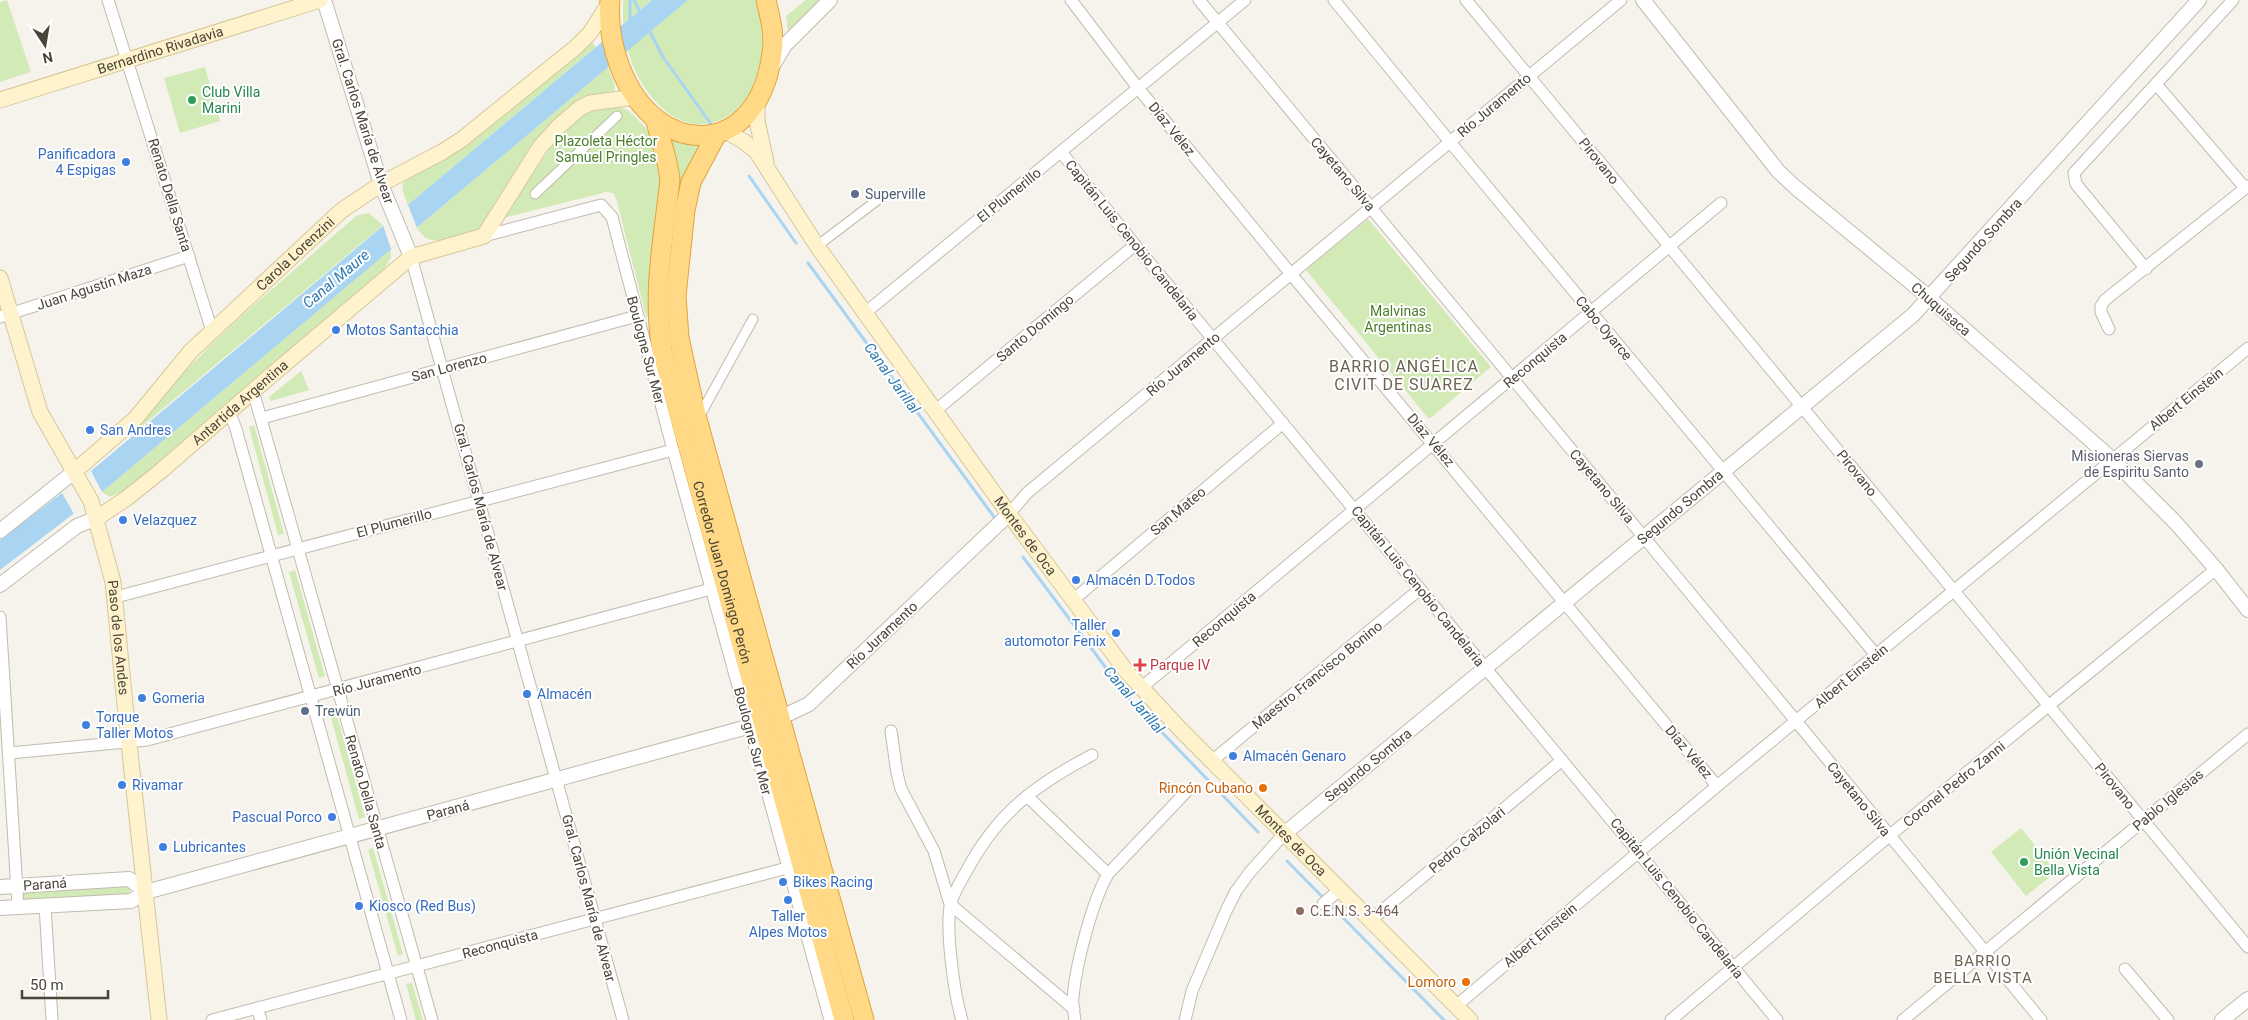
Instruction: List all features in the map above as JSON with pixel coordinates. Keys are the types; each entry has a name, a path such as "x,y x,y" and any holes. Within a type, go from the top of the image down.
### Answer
{"highway":[{"path":"610,1 612,34 617,59 635,97 655,118 682,133 701,136 721,133 747,116 757,102 768,75 772,52 773,37 766,0"},
{"name":"Corredor Juan Domingo Perón","path":"655,118 670,179 657,289 657,314 661,341 674,398 844,1020"},
{"name":"Corredor Juan Domingo Perón","path":"721,133 691,182 685,210 676,296 679,338 764,723 864,1020"}],"main road":[{"name":"Bernardino Rivadavia","path":"0,100 322,0"},
{"name":"Carola Lorenzini","path":"77,475 134,419 191,351 341,211 381,184 442,152 460,140 576,48 590,33 610,1"},
{"path":"484,236 540,147 558,127 580,108 590,103 635,97"},
{"name":"Montes de Oca","path":"757,102 758,121 768,168"},
{"name":"Montes de Oca","path":"721,133 751,146 768,168 817,246 935,411 1009,514 1141,688 1284,834 1330,897 1371,920 1470,1020"},
{"name":"Antartida Argentina","path":"97,518 127,498 156,475 411,257 484,236"},
{"name":"Paso de los Andes","path":"0,278 5,316 40,412 91,501 97,518 116,597 128,743 159,1020"}],"street":[{"name":"Renato Della Santa","path":"108,0 212,331"},
{"name":"Gral. Carlos María de Alvear","path":"322,0 381,184 411,257 623,1020"},
{"path":"768,75 785,45 830,0"},
{"name":"Díaz Vélez","path":"1071,0 1138,88 1717,786"},
{"name":"Cayetano Silva","path":"1199,0 1796,721 2040,1020"},
{"name":"El Plumerillo","path":"865,313 1245,0"},
{"name":"Cabo Oyarce","path":"1334,0 1876,655"},
{"name":"Pirovano","path":"1466,0 2248,947"},
{"name":"Río Juramento","path":"764,723 809,704 1009,514 1027,493 1621,0"},
{"name":"Chuquisaca","path":"1643,0 1778,171 1930,299 2112,459 2175,522 2216,569 2248,610"},
{"name":"Segundo Sombra","path":"1185,1020 1192,991 1236,891 1250,872 1284,834 1913,316 2199,0"},
{"path":"2146,269 2076,184 2073,177 2074,173 2233,0"},
{"path":"2109,329 2101,312 2101,306 2105,300 2247,187 2156,84"},
{"path":"535,194 617,116"},
{"name":"Capitán Luis Cenobio Candelaria","path":"1061,152 1212,339 1355,509 1485,669 1777,1020"},
{"path":"817,246 884,196"},
{"name":"Reconquista","path":"1141,688 1670,248 1721,203"},
{"name":"Antartida Argentina","path":"484,236 601,205"},
{"name":"Boulogne Sur Mer","path":"601,205 612,217 711,589 764,723 787,868 830,1020"},
{"name":"Santo Domingo","path":"935,411 1135,245"},
{"name":"Juan Agustín Maza","path":"5,316 189,256"},
{"name":"San Lorenzo","path":"262,418 637,316"},
{"path":"697,419 753,319"},
{"name":"Albert Einstein","path":"1456,1006 1717,786 2248,348"},
{"name":"Renato Della Santa","path":"253,391 299,548 376,829 432,1020"},
{"name":"Renato Della Santa","path":"229,411 236,429 272,556 401,1020"},
{"name":"San Mateo","path":"1073,600 1283,423"},
{"name":"El Plumerillo","path":"116,597 673,450"},
{"name":"Carola Lorenzini","path":"0,531 77,475"},
{"name":"Antartida Argentina","path":"0,585 77,526 97,518"},
{"name":"Coronel Pedro Zanni","path":"1670,1020 1889,836 2216,569"},
{"name":"Río Juramento","path":"10,753 147,740 312,698 711,589"},
{"name":"Maestro Francisco Bonino","path":"1213,760 1420,589"},
{"path":"0,617 10,753 18,907"},
{"name":"Paraná","path":"0,908 131,901 146,892 764,723"},
{"path":"891,731 896,773 901,789 934,851 950,904 1074,1015"},
{"name":"Pablo Iglesias","path":"1902,1020 2248,734"},
{"path":"962,1020 948,923 950,904 980,846 1003,817 1053,776 1092,756"},
{"name":"Pedro Calzolari","path":"1371,920 1562,760"},
{"path":"1074,1015 1073,998 1085,939 1100,888 1108,874 1186,792"},
{"path":"1027,796 1108,874"},
{"name":"Reconquista","path":"212,1020 787,868"},
{"name":"Paraná","path":"0,887 129,879 146,892"},
{"path":"45,906 52,1020"},
{"path":"2125,968 2168,1020"},
{"path":"2222,1020 2248,999"},
{"path":"258,1008 261,1020"}],"green space":[{"path":"7,0 31,72 0,82 0,2"},
{"path":"623,0 652,0 623,24"},
{"path":"688,0 755,0 761,24 760,66 749,93 731,114 709,124 692,124 677,118 663,109 641,82 628,50"},
{"path":"806,0 820,0 788,31 786,16"},
{"path":"592,42 596,47 408,205 403,189 405,180"},
{"name":"Club Villa Marini","path":"205,67 220,121 180,133 164,78"},
{"path":"608,67 615,86 614,91 590,96 482,227 463,235 440,240 428,239 422,234 417,228"},
{"name":"Plazoleta Héctor Samuel Pringles","path":"619,107 628,110 645,127 651,137 663,178 647,320 616,198 613,193 606,192 503,218 561,132 592,109"},
{"path":"670,138 704,146 677,219 672,219"},
{"path":"369,213 383,225 135,432 182,374 235,322 348,223 358,215"},
{"name":"Malvinas Argentinas","path":"1368,219 1491,367 1429,419 1306,270"},
{"path":"391,249 391,257 385,268 220,412 126,490 110,497 102,492"},
{"path":"301,371 309,390 271,401 269,397"},
{"path":"254,425 284,534 278,535 249,427"},
{"path":"295,570 325,676 319,678 289,572"},
{"path":"336,712 365,817 359,819 330,714"},
{"name":"Unión Vecinal Bella Vista","path":"2021,828 2056,872 2026,896 1991,852"},
{"path":"373,848 403,954 398,956 368,850"},
{"path":"126,884 131,889 128,894 26,900 23,895 24,892"},
{"path":"412,983 423,1020 416,1020 406,984"}],"water":[{"name":"Canal Maure","path":"652,0 688,0 102,492 0,570 0,540 91,471"}],"pier":[{"path":"408,205 417,228 391,249 383,225"},
{"path":"91,471 102,492 74,514 62,493"}],"waterway":[{"path":"630,0 630,22"},
{"path":"634,0 641,14"},
{"name":"Canal Jarillal","path":"648,28 663,57 711,124"},
{"path":"749,176 796,243"},
{"name":"Canal Jarillal","path":"808,263 994,517"},
{"name":"Canal Jarillal","path":"1023,557 1127,696 1258,832"},
{"name":"Canal Jarillal","path":"1287,861 1444,1020"}],"place":[{"name":"Club Villa Marini","path":"192,100"},
{"name":"Panificadora 4 Espigas","path":"126,162"},
{"name":"Superville","path":"855,194"},
{"name":"Motos Santacchia","path":"336,330"},
{"name":"San Andres","path":"90,430"},
{"name":"Misioneras Siervas de Espiritu Santo","path":"2199,464"},
{"name":"Velazquez","path":"123,520"},
{"name":"Almacén D.Todos","path":"1076,580"},
{"name":"Taller automotor Fenix","path":"1116,633"},
{"name":"Parque IV","path":"1140,665"},
{"name":"Almacén","path":"527,694"},
{"name":"Gomeria","path":"142,698"},
{"name":"Trewün","path":"305,711"},
{"name":"Torque Taller Motos","path":"86,725"},
{"name":"Almacén Genaro","path":"1233,756"},
{"name":"Rivamar","path":"122,785"},
{"name":"Rincón Cubano","path":"1263,788"},
{"name":"Pascual Porco","path":"332,817"},
{"name":"Lubricantes","path":"163,847"},
{"name":"Unión Vecinal Bella Vista","path":"2024,862"},
{"name":"Bikes Racing","path":"783,882"},
{"name":"Taller Alpes Motos","path":"788,900"},
{"name":"Kiosco (Red Bus)","path":"359,906"},
{"name":"C.E.N.S. 3-464","path":"1300,911"},
{"name":"Lomoro","path":"1466,982"}],"district":[{"name":"BARRIO ANGÉLICA CIVIT DE SUAREZ","path":"1404,375"},
{"name":"BARRIO BELLA VISTA","path":"1983,970"}]}
